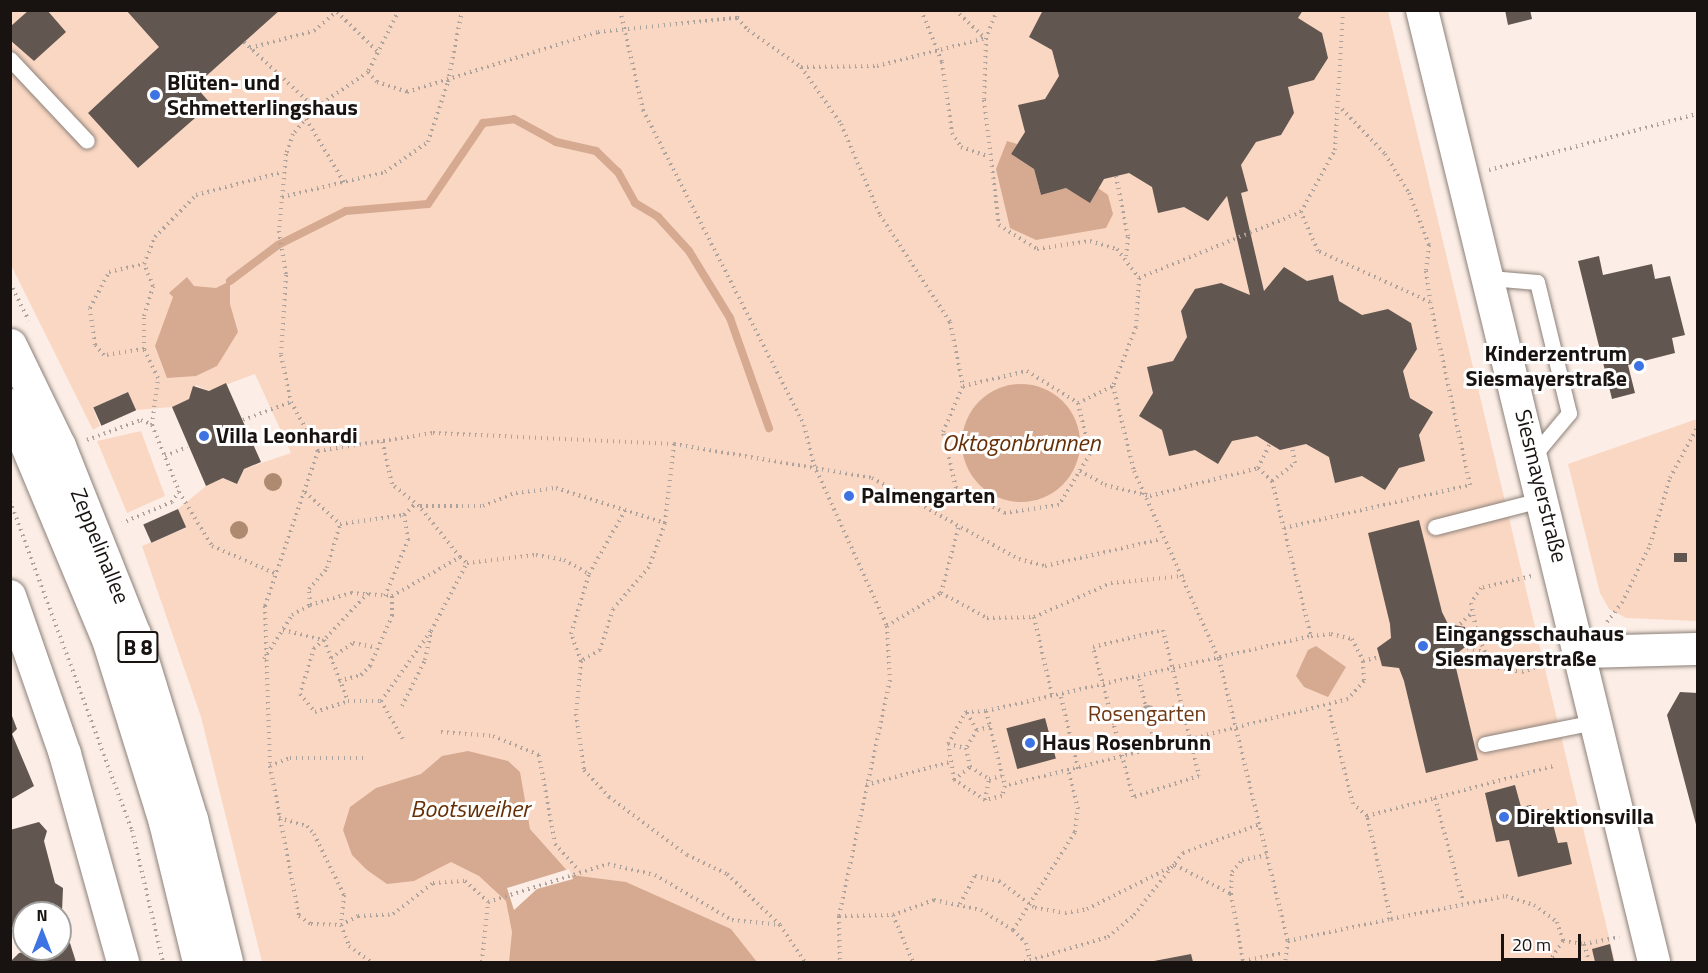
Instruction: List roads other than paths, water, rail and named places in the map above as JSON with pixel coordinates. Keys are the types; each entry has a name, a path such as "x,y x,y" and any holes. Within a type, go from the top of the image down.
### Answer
{"main road":[{"name":"Zeppelinallee","path":"10,345 64,457 134,634 185,798 226,963"},
{"name":"Zeppelinallee","path":"10,405 109,642 165,822 199,963"}],"street":[{"name":"Siesmayerstraße","path":"1422,10 1465,175 1599,721 1654,963"},
{"path":"10,596 65,754 123,963"},
{"path":"1581,652 1698,649"}],"lane":[{"path":"10,59 87,141"},
{"path":"1490,278 1537,282 1567,402 1569,413 1534,455"},
{"path":"1435,526 1544,499"},
{"path":"1485,744 1599,721"}],"water":[{"path":"1007,141 1017,144 1011,154 1034,169 1041,195 1066,188 1090,202 1098,188 1108,195 1113,214 1106,228 1036,240 1010,228 996,169"},
{"path":"187,277 194,286 216,288 230,281 230,304 238,332 217,366 196,376 167,378 155,346 173,297 169,293"},
{"name":"Oktogonbrunnen","path":"1021,384 1044,388 1063,401 1076,420 1080,443 1076,466 1063,485 1044,498 1021,502 998,498 979,485 966,466 962,443 966,420 979,401 998,388"},
{"path":"1316,646 1346,667 1328,697 1304,687 1296,676 1308,650"},
{"name":"Bootsweiher","path":"468,751 508,761 520,772 530,829 571,875 626,882 731,929 757,962 509,962 512,932 506,901 479,876 451,862 414,881 387,884 367,870 352,855 343,830 350,807 376,788 421,774 442,756"}],"waterway":[{"path":"230,281 278,245 346,211 428,204 483,123 514,119 556,142 596,151 618,172 635,203 658,217 689,251 730,318 769,428"}],"place":[{"name":"Blüten- und Schmetterlingshaus","path":"155,95"},
{"name":"Kinderzentrum Siesmayerstraße","path":"1639,366"},
{"name":"Villa Leonhardi","path":"204,436"},
{"name":"Palmengarten","path":"849,496"},
{"name":"Eingangsschauhaus Siesmayerstraße","path":"1423,646"},
{"name":"Haus Rosenbrunn","path":"1030,743"},
{"name":"Direktionsvilla","path":"1504,817"}],"park label":[{"name":"Rosengarten","path":"1147,714"}]}
